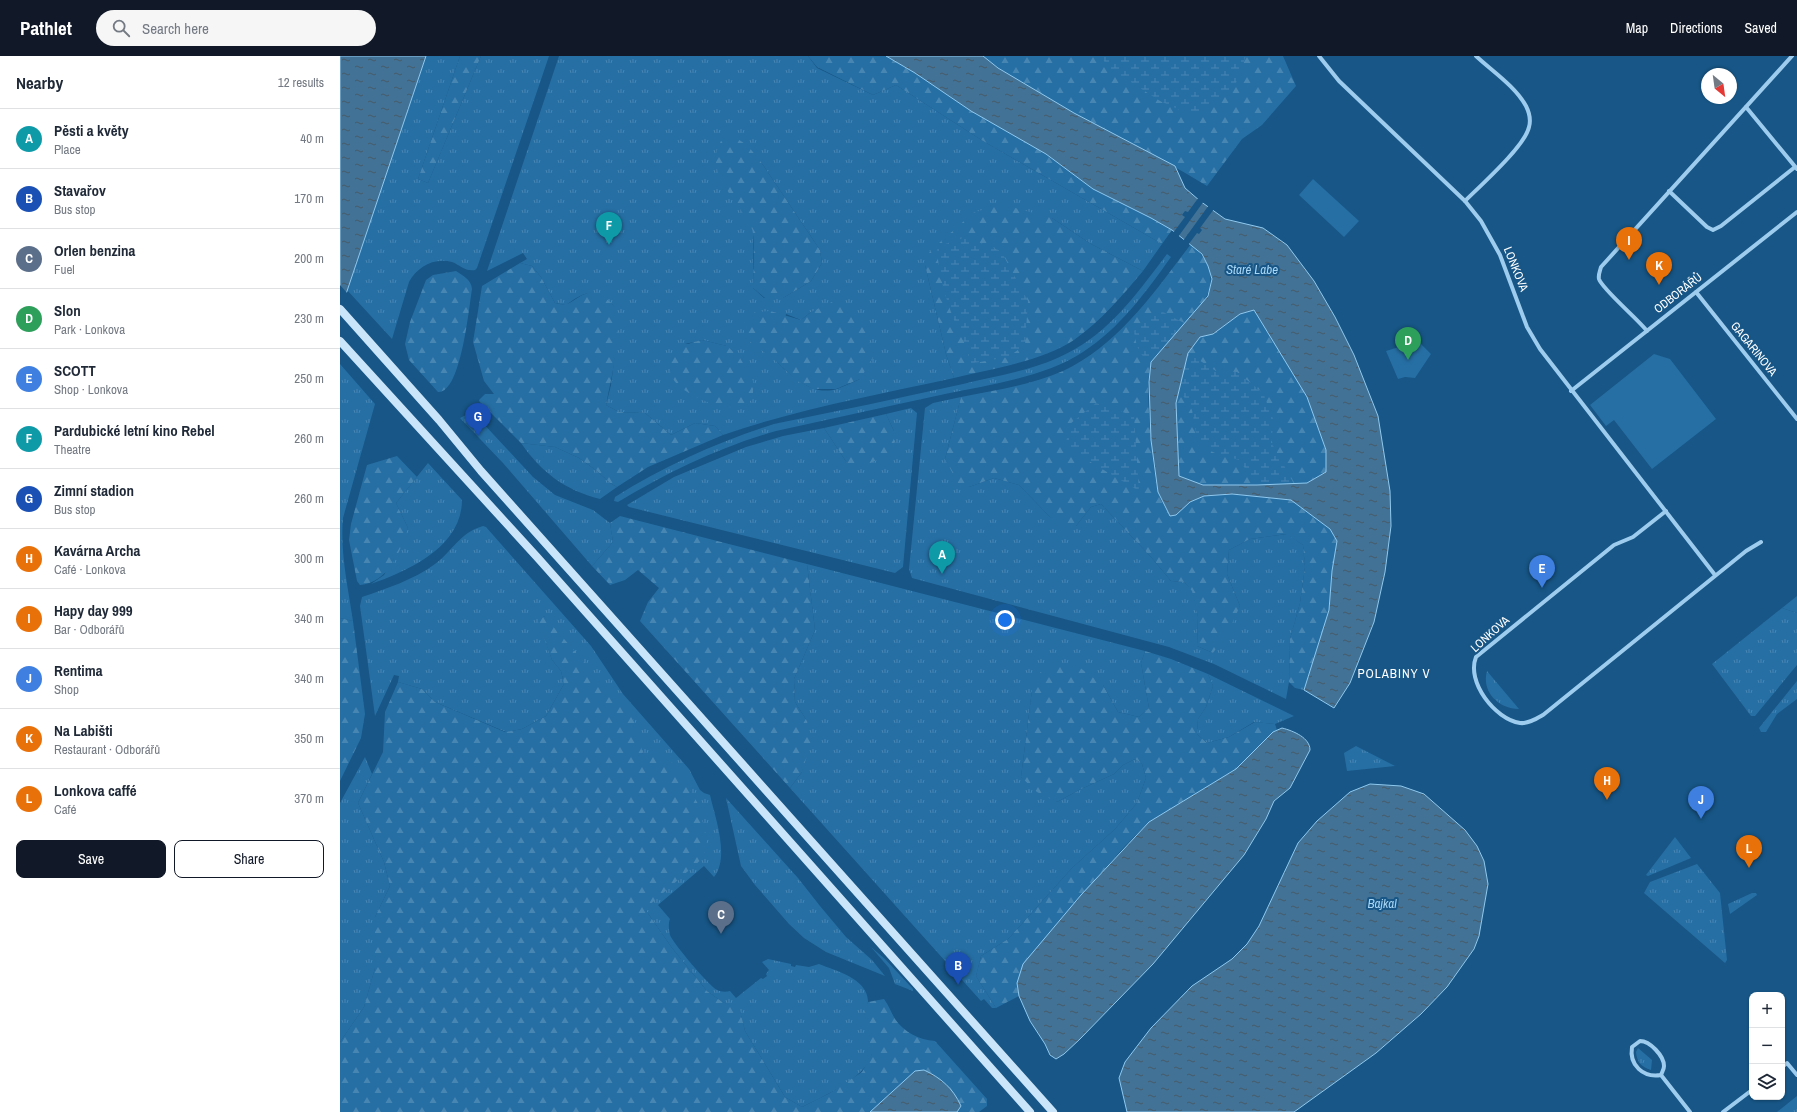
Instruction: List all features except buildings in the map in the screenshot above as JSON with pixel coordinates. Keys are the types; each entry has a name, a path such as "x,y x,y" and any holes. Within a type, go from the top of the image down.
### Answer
{"main road":[{"path":"340,309 481,471 1053,1112"},
{"path":"340,341 537,557 1030,1112"}],"street":[{"name":"LONKOVA","path":"1319,56 1339,81 1361,103 1465,201 1492,238 1532,338 1571,391 1715,575"},
{"path":"1465,201 1523,139 1530,125 1526,107 1518,95 1476,56"},
{"path":"1647,331 1637,318 1603,286 1599,281 1599,272 1605,262 1792,56"},
{"path":"1669,191 1707,227 1713,230 1721,226 1796,168 1746,107"},
{"name":"ODBORÁŘŮ","path":"1571,391 1797,212"},
{"name":"GAGARINOVA","path":"1696,292 1797,419"},
{"name":"LONKOVA","path":"1666,511 1633,537 1614,545 1476,657 1474,663 1475,675 1485,699 1492,708 1513,720 1525,722 1537,718 1715,575 1746,551 1761,542"},
{"path":"1644,1041 1653,1047 1664,1060 1664,1070 1661,1075 1648,1075 1636,1066 1632,1059 1632,1047 1644,1041"},
{"path":"1785,1065 1787,1063 1797,1075"},
{"path":"1661,1075 1690,1112"},
{"path":"1723,1112 1749,1092"}],"green space":[{"path":"426,56 460,56 418,179 428,183 481,56 549,56 477,268 475,270 469,270 452,262 439,261 427,264 421,268 409,282 392,339 347,290"},
{"path":"460,56 481,56 428,183 418,179"},
{"path":"559,56 808,56 817,68 873,95 896,85 983,141 1162,244 1143,271 1091,244 1052,218 925,265 946,354 954,378 808,410 723,435 715,426 695,423 671,435 645,413 619,412 606,405 611,385 616,345 613,305 599,296 589,293 579,296 566,305 555,303 541,277 532,266 520,263 527,259 523,253 487,271","holes":["761,162 820,250 822,263 811,281 783,298 764,298 753,288 753,230","811,312 860,379 837,389 828,391 819,390 804,384 777,362 786,314 801,320","702,340 727,346 685,344"]},
{"path":"808,56 886,56 1046,154 1093,189 1172,230 1162,244 983,141 896,85 873,95 817,67"},
{"path":"983,56 1283,56 1296,86 1262,125 1242,139 1207,186 1167,162 1044,96 1005,72"},
{"path":"1102,56 1246,56 1233,91 1193,116 1160,101 1106,66"},
{"path":"735,137 748,146 761,162 820,250 822,263 811,281 783,298 765,298 753,288 754,247 752,229 719,176 716,164 716,153 721,141"},
{"path":"1313,179 1359,221 1344,237 1299,195"},
{"path":"1000,204 1052,218 1091,244 1143,271 1102,316 1074,340 1047,354 1032,359 954,378 946,354 925,265 930,251 973,213"},
{"path":"965,237 1001,251 1028,301 1025,345 1008,357 969,364 968,351 956,326 940,275 937,247"},
{"path":"1191,244 1204,259 1210,272 1210,285 1206,298 1188,322 1153,359 1149,371 1148,386 1150,425 1158,491 1170,516 1176,514 1190,502 1204,496 1232,494 1291,500 1330,529 1337,541 1332,571 1329,610 1304,690 1295,688 1289,682 1290,639 1300,603 1305,567 1303,545 1286,534 1250,539 1229,550 1227,574 1240,606 1228,632 1213,653 1197,646 1198,617 1192,591 1184,582 1171,581 1151,557 1101,504 1091,507 1076,526 1066,527 1050,517 1019,485 994,478 969,487 958,483 945,459 961,397 1013,387 1038,380 1063,371 1083,360 1102,347 1119,332 1164,280"},
{"path":"1167,254 1171,257 1132,309 1121,321 1083,352 1068,361 1052,368 1016,379 776,431 755,437 695,461 656,480 618,502 614,501 615,497 672,465 712,447 774,424 1006,374 1049,362 1075,349 1102,330 1126,306"},
{"path":"520,263 532,266 541,277 555,303 567,304 582,295 593,293 602,296 613,305 618,326 616,354 606,405 619,412 645,413 671,435 695,423 715,426 723,435 648,467 617,487 579,458 555,447 521,443 479,400 485,394 494,394 484,381 473,342 482,286"},
{"path":"456,271 466,278 472,289 469,313 458,365 453,379 446,389 438,392 409,360 405,344 410,322 426,280 433,275"},
{"path":"832,302 848,307 865,325 874,356 860,379 836,389 813,389 797,381 777,362 744,337 744,323 755,312 770,311 801,320 811,312"},
{"path":"1254,310 1307,397 1326,450 1327,472 1307,483 1203,485 1179,476 1176,403 1188,353 1200,337 1213,334 1240,314"},
{"path":"1163,312 1186,324 1151,362 1140,353 1134,331 1151,314"},
{"path":"702,340 727,346 740,358 753,381 753,399 739,408 720,406 693,395 672,378 670,370 671,362 679,349 683,346"},
{"path":"1418,341 1431,354 1415,378 1405,377 1398,379 1386,351"},
{"path":"1188,353 1216,371 1237,372 1263,393 1274,421 1271,442 1294,484 1257,485 1239,460 1215,453 1198,445 1192,410 1179,389"},
{"path":"1654,354 1670,359 1716,419 1652,469 1614,420 1606,426 1590,405"},
{"path":"340,364 375,404 343,518 342,531 344,557 353,621 340,618"},
{"path":"961,397 945,459 969,487 994,478 1019,485 1050,517 1076,526 1091,507 1101,504 1151,557 1171,581 1184,582 1193,591 1198,617 1197,646 1213,653 1240,606 1227,574 1229,550 1250,539 1287,534 1303,545 1305,567 1300,603 1290,639 1289,682 1286,699 1214,664 1169,647 912,578 909,569 925,408 933,403"},
{"path":"1096,403 1134,416 1139,491 1065,447 1070,424"},
{"path":"911,408 917,413 903,567 895,573 629,507 627,505 674,477 746,447 783,436 824,428 847,463 894,431 886,414"},
{"path":"886,414 894,431 894,449 875,461 854,469 847,463 824,428"},
{"path":"466,415 472,415 480,420 533,477 555,495 593,510 610,523 613,542 592,566 503,463 460,418"},
{"path":"521,443 555,447 579,458 617,487 600,499 576,491 546,472"},
{"path":"397,456 417,477 396,503 408,528 397,556 386,572 370,583 360,585 357,581 349,540 351,524 367,465"},
{"path":"428,463 462,500 460,517 453,531 443,544 430,555 401,572 371,584 384,575 408,528 396,503"},
{"path":"620,516 807,564 815,630 794,679 795,702 807,721 811,742 802,772 790,788 640,621 648,602 659,588 638,570 625,580 610,585 592,566 613,542 610,523"},
{"path":"483,526 486,527 591,646 623,694 689,769 700,790 710,795 720,837 721,859 719,869 714,877 704,866 658,905 670,919 670,935 684,955 713,987 720,991 730,991 736,998 761,978 763,979 767,976 766,974 769,970 762,962 768,959 791,964 791,966 795,967 796,965 809,967 819,964 850,976 862,986 868,1001 865,1015 871,1041 872,1054 868,1063 861,1071 842,1086 802,1107 785,1097 745,1031 740,1011 721,1001 707,991 672,948 645,909 665,754 643,754 544,616 539,621 552,660 561,671 564,684 546,716 522,729 506,732 435,702 422,689 398,682 399,676 394,675 375,716 360,606 362,597 400,583 427,570 441,559 468,533"},
{"path":"807,564 1145,651 1141,663 1149,708 1139,717 1118,712 1103,685 1032,690 1021,777 1057,802 1114,774 1123,765 1135,759 1142,764 1146,778 1137,803 1115,829 1072,868 1008,939 981,956 976,976 996,1008 992,1008 984,999 981,1001 790,788 802,772 807,721 795,702 794,679 815,630"},
{"path":"1797,596 1797,613 1782,608"},
{"path":"1782,608 1797,613 1797,665 1755,716 1751,716 1712,664"},
{"path":"544,616 633,718 643,754 665,754 683,776 698,804 707,839 704,857 645,909 672,948 707,991 721,1001 740,1010 745,1031 785,1097 802,1107 830,1093 862,1072 872,1054 864,1011 868,1002 884,999 895,1019 903,1028 918,1037 935,1041 987,1099 987,1106 979,1112 957,1112 961,1106 952,1091 943,1081 932,1075 915,1071 870,1112 340,1112 340,1042 364,1007 375,968 375,917 390,886 384,862 358,803 383,752 385,712 398,682 422,689 435,702 505,732 522,729 546,716 564,684 561,671 552,660 538,621"},
{"path":"340,618 353,621 365,714 361,738 340,781"},
{"path":"1145,651 1171,659 1208,674 1213,686 1206,707 1198,719 1197,734 1207,743 1229,737 1255,722 1275,724 1277,730 1273,732 1236,769 1149,822 1125,846 1058,922 1017,983 1019,996 996,1008 976,976 981,956 1008,939 1072,868 1115,829 1137,803 1146,778 1142,764 1135,759 1123,765 1114,774 1057,802 1037,792 1021,777 1032,690 1043,667 1075,664 1103,685 1118,712 1139,717 1149,708 1141,663"},
{"path":"1487,671 1519,709 1505,706 1493,698 1487,686"},
{"path":"1208,674 1294,716 1275,724 1254,722 1229,737 1207,743 1197,734 1198,719 1206,707 1213,686"},
{"path":"1797,681 1797,699 1777,714 1766,732 1761,732 1759,728"},
{"path":"1356,746 1395,766 1347,771 1344,753"},
{"path":"365,757 372,774 358,803 384,862 390,886 375,917 375,968 364,1007 340,1042 340,803"},
{"path":"726,798 798,878 846,937 872,960 885,976 826,952 804,938 789,924 755,885 741,866"},
{"path":"1675,837 1691,858 1648,876 1646,875"},
{"path":"1697,864 1720,893 1727,960 1725,963 1644,893 1650,882"},
{"path":"1752,893 1756,893 1757,895 1730,914 1728,904"},
{"path":"871,947 885,959 913,989 913,991 895,984 889,968"},
{"path":"1638,1048 1652,1060 1651,1070 1642,1066 1637,1059 1636,1052"},
{"path":"1797,1096 1797,1112 1777,1112"}],"water":[{"path":"340,56 426,56 340,312"},
{"name":"Staré Labe","path":"886,56 983,56 998,68 1074,113 1175,166 1185,188 1200,201 1225,219 1263,228 1287,245 1314,281 1335,317 1354,355 1378,416 1390,491 1391,526 1385,572 1374,622 1350,683 1334,708 1304,690 1329,610 1332,571 1337,541 1330,529 1291,500 1232,494 1204,496 1190,502 1176,515 1170,516 1158,492 1151,440 1149,382 1151,362 1208,296 1212,279 1202,254 1172,230 1093,189 1046,154 971,111 915,73","holes":["1254,310 1307,397 1326,450 1326,472 1307,483 1257,485 1203,485 1179,476 1176,403 1188,353 1200,337 1213,334 1240,314"]},
{"path":"1282,728 1296,733 1304,739 1310,750 1290,788 1274,801 1266,819 1244,855 1153,964 1064,1054 1056,1059 1050,1055 1045,1044 1030,1021 1019,996 1017,983 1023,964 1081,895 1149,822 1236,769 1273,732"},
{"name":"Bajkal","path":"1370,784 1401,786 1424,794 1465,830 1477,846 1484,861 1488,884 1479,936 1474,949 1447,987 1421,1014 1376,1053 1294,1112 1127,1112 1119,1078 1125,1062 1151,1028 1192,986 1232,959 1247,944 1259,926 1298,843 1317,821 1350,792"},
{"path":"924,1070 936,1076 946,1084 954,1094 961,1106 957,1112 870,1112 915,1071"}],"pier":[{"path":"1199,197 1204,201 1178,237 1173,233 1185,217 1182,215 1185,211 1188,212"},
{"path":"1209,205 1214,209 1200,228 1202,230 1199,234 1197,233 1188,245 1183,241"},
{"path":"340,285 348,294 340,314"}],"place":[{"name":"Pardubické letní kino Rebel","path":"609,245"},
{"name":"Hapy day 999","path":"1629,260"},
{"name":"Na Labišti","path":"1659,285"},
{"name":"Slon","path":"1408,360"},
{"name":"Zimní stadion","path":"478,436"},
{"name":"Pěsti a květy","path":"942,574"},
{"name":"SCOTT","path":"1542,588"},
{"name":"Kavárna Archa","path":"1607,800"},
{"name":"Rentima","path":"1701,819"},
{"name":"Lonkova caffé","path":"1749,868"},
{"name":"Orlen benzina","path":"721,934"},
{"name":"Stavařov","path":"958,985"}],"district":[{"name":"POLABINY V","path":"1394,673"}]}
